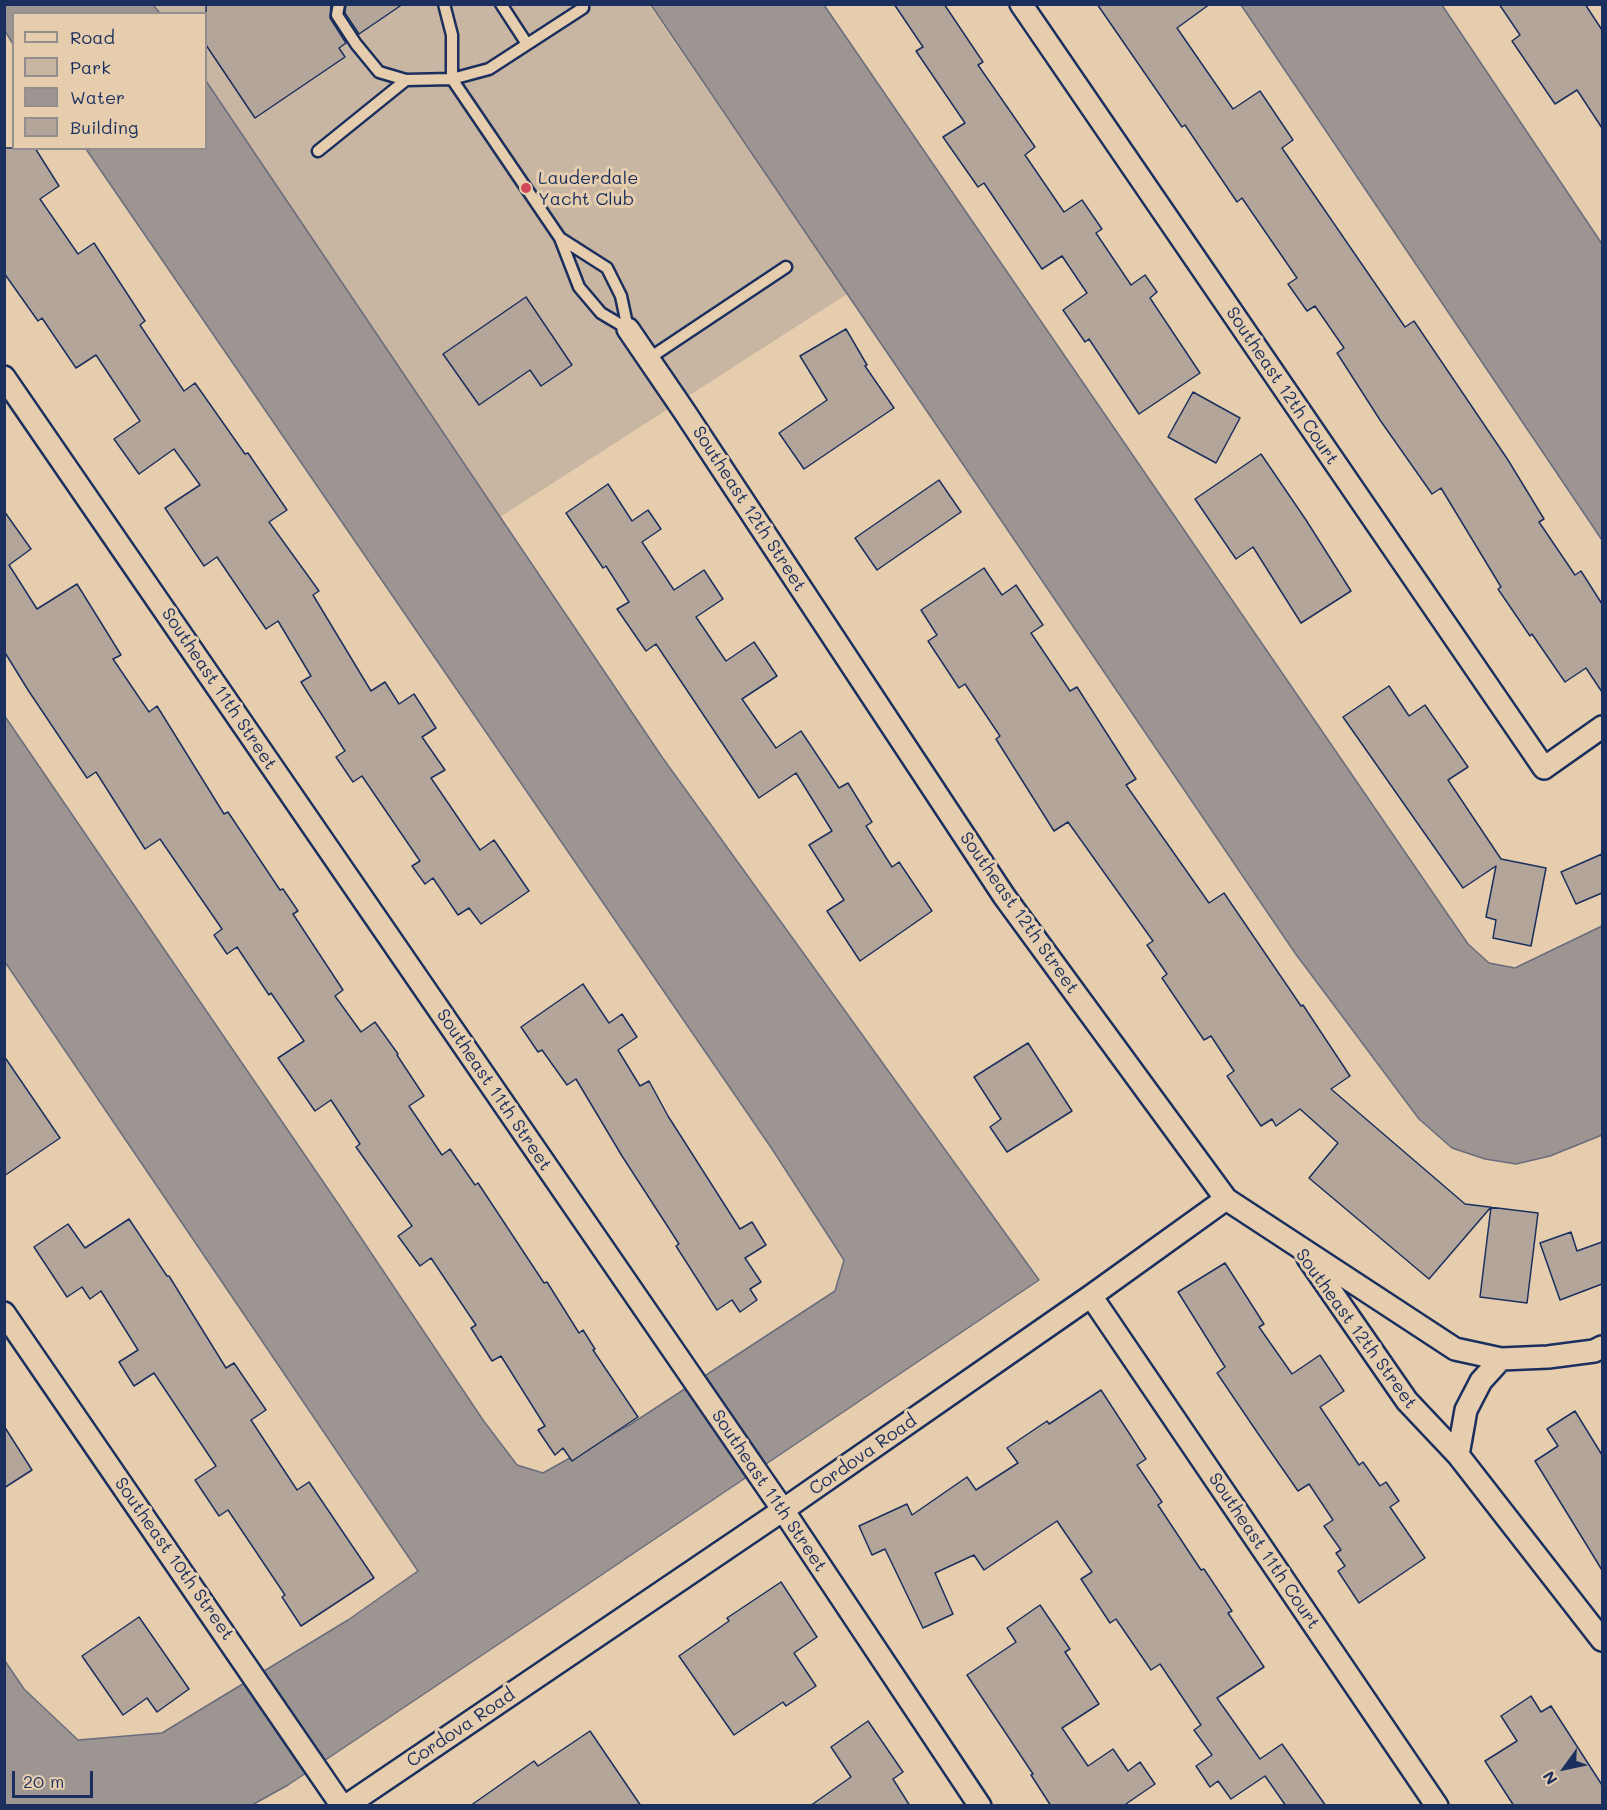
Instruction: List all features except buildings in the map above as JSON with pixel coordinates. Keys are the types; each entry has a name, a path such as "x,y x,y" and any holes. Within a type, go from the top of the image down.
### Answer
{"street":[{"name":"Southeast 12th Court","path":"1021,4 1544,768 1602,727"},
{"name":"Southeast 12th Street","path":"627,329 1004,896 1226,1199 1303,1250 1407,1401 1458,1455 1602,1640"},
{"name":"Southeast 11th Street","path":"4,377 783,1510 980,1806"},
{"name":"Cordova Road","path":"344,1806 783,1510 1091,1296 1226,1199"},
{"path":"1303,1250 1455,1349 1501,1359 1548,1357 1594,1351 1602,1347"},
{"name":"Southeast 11th Court","path":"1091,1296 1437,1806"},
{"name":"Southeast 10th Street","path":"4,1313 344,1806"},
{"path":"1458,1455 1466,1410 1481,1381 1501,1359"}],"lane":[{"path":"339,4 337,15 356,44 379,72 406,80 452,79 489,69 583,8 583,4"},
{"path":"444,4 452,35 452,79 560,238 579,287 602,313 627,329"},
{"path":"501,4 527,44"},
{"path":"318,151 406,80"},
{"path":"560,238 607,268 621,296 627,329"},
{"path":"648,359 786,267"}],"green space":[{"name":"Lauderdale Yacht Club","path":"153,5 649,5 847,294 500,517 207,82 207,12 159,12"}],"water":[{"path":"4,5 153,5 159,12 12,12 12,42 5,31"},
{"path":"651,5 824,5 1468,944 1489,963 1515,968 1602,926 1602,1135 1550,1156 1516,1164 1485,1159 1452,1148 1419,1119 1295,953"},
{"path":"1241,5 1442,5 1602,244 1602,540"},
{"path":"207,82 662,757 1039,1280 288,1785 252,1805 5,1805 5,1661 24,1689 78,1740 162,1733 348,1620 418,1571 5,962 4,715 483,1420 517,1465 543,1473 631,1424 835,1291 844,1260 772,1149 87,150 207,150"}],"place":[{"name":"Lauderdale Yacht Club","path":"526,188"}]}
